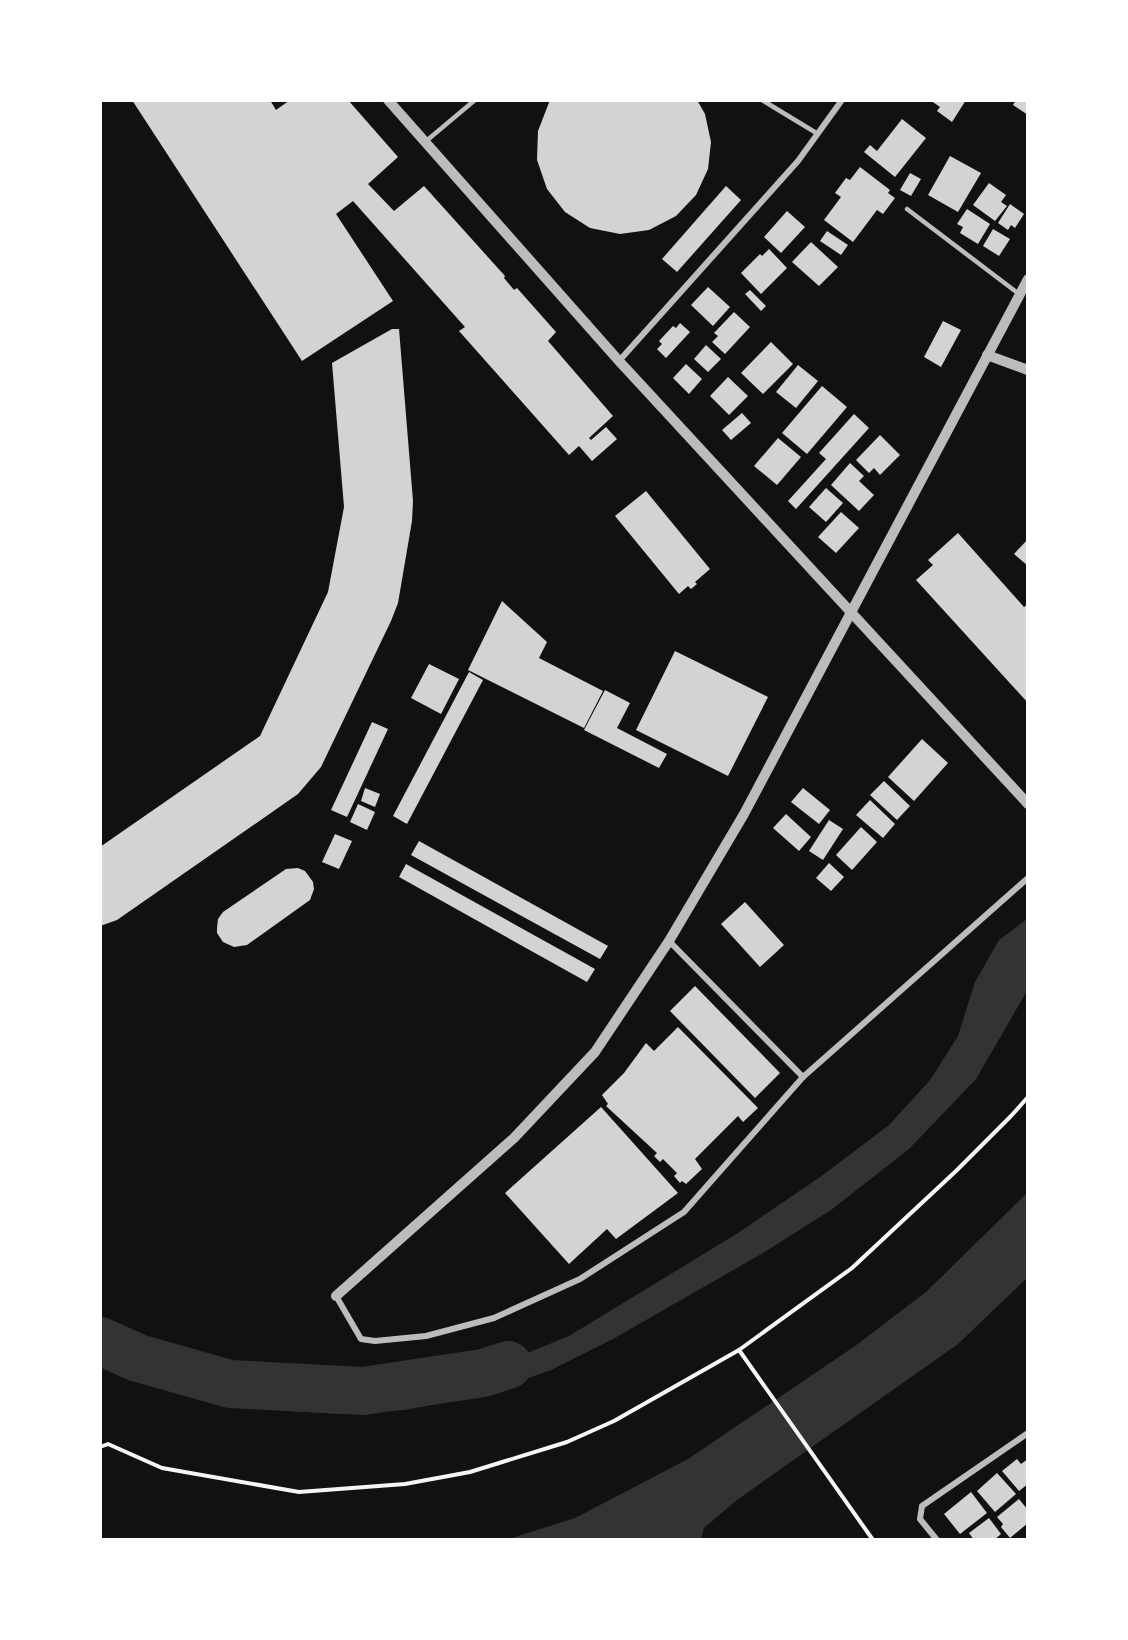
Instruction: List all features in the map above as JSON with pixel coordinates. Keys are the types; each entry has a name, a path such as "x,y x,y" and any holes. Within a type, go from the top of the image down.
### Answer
{"street":[{"path":"388,100 619,361 1027,801"},
{"path":"619,361 798,161 842,100"},
{"path":"1028,279 744,814 669,941 595,1052 514,1138 336,1296 361,1338 375,1341 426,1336 494,1318 580,1279 684,1212 803,1077 1028,878"},
{"path":"987,355 1028,370"},
{"path":"669,941 803,1077"},
{"path":"937,1539 920,1519 922,1506 1028,1433"}],"lane":[{"path":"424,142 475,100"},
{"path":"762,100 818,134"},
{"path":"907,209 1019,294"}],"path":[{"path":"100,1447 108,1444 162,1468 299,1492 405,1484 470,1472 567,1442 614,1421 739,1350 852,1268 964,1163 1028,1097"},
{"path":"739,1350 873,1539"}],"shaded area":[{"path":"1027,919 1027,991 976,1079 909,1149 831,1210 763,1253 613,1339 551,1370 481,1395 405,1410 340,1414 258,1409 188,1395 101,1365 101,1338 138,1354 222,1379 280,1388 362,1389 423,1384 500,1364 569,1336 738,1233 823,1175 889,1125 930,1080 958,1036 975,982 999,940"},
{"path":"1027,1193 1027,1278 958,1344 737,1500 704,1528 701,1539 506,1540 575,1518 688,1459 855,1346 926,1292"}],"building":[{"path":"132,100 270,100 276,110 290,100 348,100 398,157 368,184 394,211 424,186 505,276 504,278 514,290 517,288 556,332 548,341 613,416 589,438 591,440 606,427 617,439 592,461 579,446 569,455 459,331 465,327 353,201 336,214 393,301 302,361"},
{"path":"550,100 697,100 705,114 711,142 708,169 696,195 676,216 649,230 620,234 590,228 565,212 547,189 537,160 538,131"},
{"path":"930,100 966,100 952,122 937,111 940,107"},
{"path":"1016,100 1028,100 1028,115 1013,105"},
{"path":"902,119 926,138 895,177 864,152 870,145 877,151"},
{"path":"950,156 981,173 958,212 928,195"},
{"path":"860,167 890,190 888,193 895,198 883,214 877,210 853,242 824,220 841,197 835,193 846,178 850,180"},
{"path":"910,173 921,179 911,196 900,190"},
{"path":"989,183 1006,195 1001,202 1007,206 995,221 973,205"},
{"path":"726,186 741,200 677,272 662,259"},
{"path":"1010,204 1024,214 1015,228 1011,225 1008,230 998,223"},
{"path":"967,209 990,224 978,244 960,233 963,227 957,224"},
{"path":"787,211 805,227 781,253 764,237"},
{"path":"993,229 1010,239 999,256 983,246"},
{"path":"827,231 848,245 841,255 820,241"},
{"path":"811,242 838,267 819,286 792,262"},
{"path":"769,249 787,268 761,294 741,273 760,254 762,256"},
{"path":"708,287 730,307 713,326 691,305"},
{"path":"750,290 766,306 761,311 745,294"},
{"path":"734,312 750,327 725,354 712,342 718,336 714,333"},
{"path":"943,321 961,330 941,367 924,357"},
{"path":"680,323 690,332 666,358 657,349 662,344 659,341 673,326 676,328"},
{"path":"392,329 399,329 413,501 412,521 398,603 321,767 298,794 117,920 100,926 100,847 260,736 328,592 344,507 332,363"},
{"path":"771,342 793,364 763,394 741,373"},
{"path":"706,345 721,359 708,372 694,359"},
{"path":"686,364 702,379 689,394 673,378"},
{"path":"798,365 818,381 796,408 776,392"},
{"path":"728,377 748,396 729,415 710,396"},
{"path":"822,386 847,407 807,454 782,433"},
{"path":"742,413 751,423 731,440 722,430"},
{"path":"854,414 869,428 796,509 788,501 826,459 819,453"},
{"path":"880,435 900,455 880,475 874,468 869,473 856,460"},
{"path":"778,438 801,457 777,485 754,466"},
{"path":"850,463 864,476 859,481 874,495 859,511 831,485"},
{"path":"826,488 843,503 826,522 809,507"},
{"path":"646,491 710,569 695,582 697,584 691,589 688,586 679,594 615,516"},
{"path":"841,512 859,528 836,553 818,537"},
{"path":"958,533 1024,607 1028,604 1028,703 916,580 933,565 928,560"},
{"path":"1028,539 1028,566 1014,554"},
{"path":"502,601 547,642 539,658 603,691 584,728 468,670"},
{"path":"675,651 768,697 728,776 636,730"},
{"path":"429,664 459,679 441,714 411,698"},
{"path":"469,672 483,680 407,824 393,816"},
{"path":"605,690 630,703 617,728 667,754 659,768 584,730"},
{"path":"372,722 388,729 347,817 331,810"},
{"path":"922,739 948,763 914,801 888,777"},
{"path":"884,781 910,806 897,820 870,795"},
{"path":"365,788 380,794 375,807 361,801"},
{"path":"803,788 830,810 819,824 791,802"},
{"path":"870,800 895,824 883,838 856,815"},
{"path":"358,804 375,812 367,830 350,822"},
{"path":"786,814 811,837 799,851 773,828"},
{"path":"829,820 843,829 823,860 809,851"},
{"path":"861,827 877,842 852,870 836,855"},
{"path":"335,834 352,841 339,869 322,862"},
{"path":"419,841 608,946 600,959 411,855"},
{"path":"829,863 844,877 831,891 816,878"},
{"path":"406,864 595,969 587,982 399,877"},
{"path":"298,868 305,871 313,882 314,889 310,900 247,945 234,947 223,942 217,933 217,928 218,919 223,912 286,869"},
{"path":"745,902 784,945 760,967 721,924"},
{"path":"695,986 780,1073 755,1098 670,1011"},
{"path":"678,1027 758,1108 743,1122 738,1116 695,1159 702,1169 686,1184 682,1181 680,1183 674,1176 677,1173 663,1159 660,1162 654,1156 657,1153 606,1106 608,1104 602,1095 624,1073 646,1043 654,1051"},
{"path":"601,1107 678,1193 616,1239 607,1229 569,1264 505,1193"},
{"path":"1017,1459 1021,1464 1028,1459 1028,1484 1019,1491 1002,1471"},
{"path":"997,1473 1016,1494 995,1512 977,1491"},
{"path":"971,1492 987,1513 960,1534 944,1514"},
{"path":"1019,1499 1028,1510 1028,1523 1010,1538 1001,1527 1003,1524 997,1517"},
{"path":"989,1518 1001,1534 994,1540 974,1540 969,1533"}],"waterway":[{"path":"100,1341 138,1358 230,1384 363,1391 483,1373 508,1365"}]}
